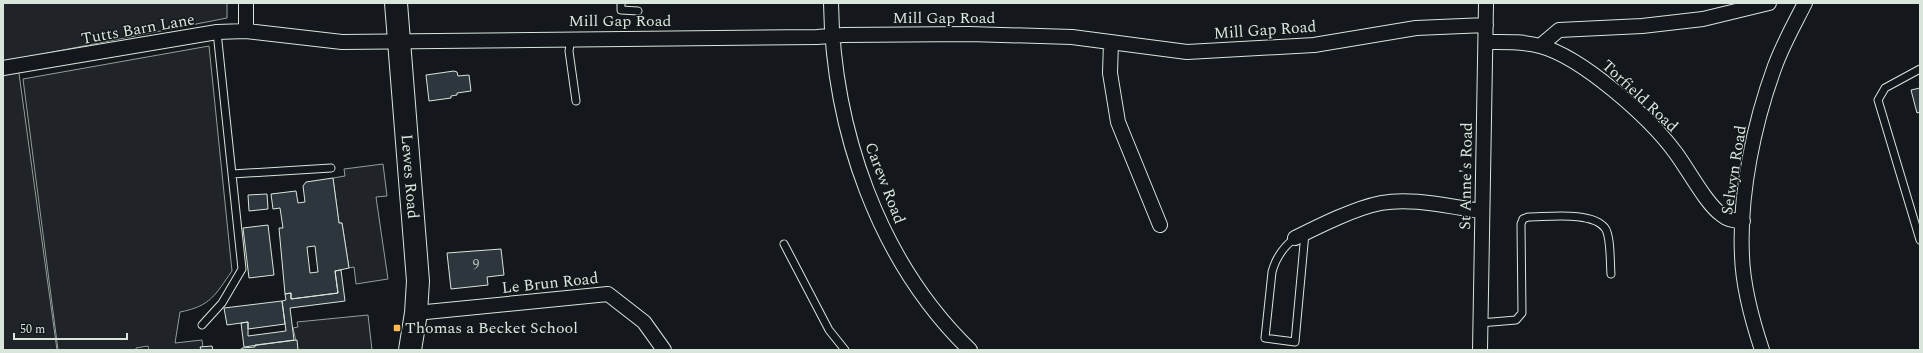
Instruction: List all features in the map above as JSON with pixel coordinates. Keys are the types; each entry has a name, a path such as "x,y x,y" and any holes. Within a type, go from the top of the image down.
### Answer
{"main road":[{"name":"Lewes Road","path":"396,3 418,281 416,313 410,350"}],"street":[{"path":"246,3 246,31"},
{"name":"Carew Road","path":"831,3 831,35 844,117 865,187 898,259 934,312 968,350"},
{"name":"St Anne's Road","path":"1480,350 1486,3"},
{"path":"1540,46 1559,30 1642,26 1703,19 1770,3"},
{"name":"Selwyn Road","path":"1762,350 1754,324 1746,288 1742,256 1742,221 1748,170 1762,109 1775,65 1805,3"},
{"name":"Mill Gap Road","path":"399,42 571,38 985,35 1072,37 1187,52 1314,44 1416,28 1486,25"},
{"name":"Tutts Barn Lane","path":"3,68 217,32 246,31 342,42 399,42"},
{"path":"1111,42 1110,73 1118,122 1160,225"},
{"name":"Torfield Road","path":"1486,42 1512,42 1540,46 1560,54 1584,68 1611,89 1643,118 1674,150 1712,206 1723,216 1742,221"},
{"path":"1300,235 1367,207 1381,203 1410,202 1482,211"},
{"name":"Le Brun Road","path":"416,313 608,294 644,322 664,350"}],"lane":[{"path":"621,3 621,10 638,11"},
{"path":"202,324 222,303 242,269 217,32"},
{"path":"571,38 569,51 576,101"},
{"path":"1920,68 1884,88 1878,100 1920,240"},
{"path":"232,174 331,168"},
{"path":"1480,323 1516,320 1522,313 1523,219 1528,217 1585,217 1597,221 1605,229 1608,235 1612,274"},
{"path":"1300,235 1295,342 1265,338 1272,272 1275,261 1287,244 1300,235"},
{"path":"784,244 829,330 845,350"}],"shaded area":[{"path":"3,3 227,3 227,18 17,59 57,350 3,350"},
{"path":"209,46 232,271 216,293 206,303 190,310 180,312 175,343 202,340 203,347 201,347 201,350 149,350 148,346 136,348 136,350 58,350 23,79"},
{"path":"383,164 387,196 376,197 388,279 356,284 354,267 349,268 342,223 339,223 333,178 345,176 344,169"},
{"path":"368,315 372,350 298,350 293,328 298,327 297,322"}],"building":[{"path":"454,71 457,72 458,76 469,75 471,91 457,93 457,95 451,96 451,98 429,101 426,75"},
{"path":"1920,88 1920,112 1917,113 1911,90"},
{"path":"333,178 339,223 342,223 349,268 335,271 338,293 291,299 291,293 285,294 279,228 283,228 280,208 273,209 271,194 296,191 298,203 305,202 303,186 306,182","holes":["315,246 318,272 310,273 307,247"]},
{"path":"267,194 268,209 249,211 248,195"},
{"path":"268,225 274,275 249,278 243,228"},
{"path":"501,249 504,275 487,277 488,285 451,289 447,253"},
{"path":"341,270 345,301 290,308 294,340 244,347 241,323 248,322 248,336 286,331 282,301 286,300 285,294 291,293 291,299 338,293 335,271"},
{"path":"282,301 285,324 248,329 248,322 227,325 224,308"},
{"path":"297,340 298,350 238,350 242,348 255,347 255,345"},
{"path":"212,346 213,350 201,350 200,347"}],"place":[{"name":"Thomas a Becket School","path":"397,328"}]}
